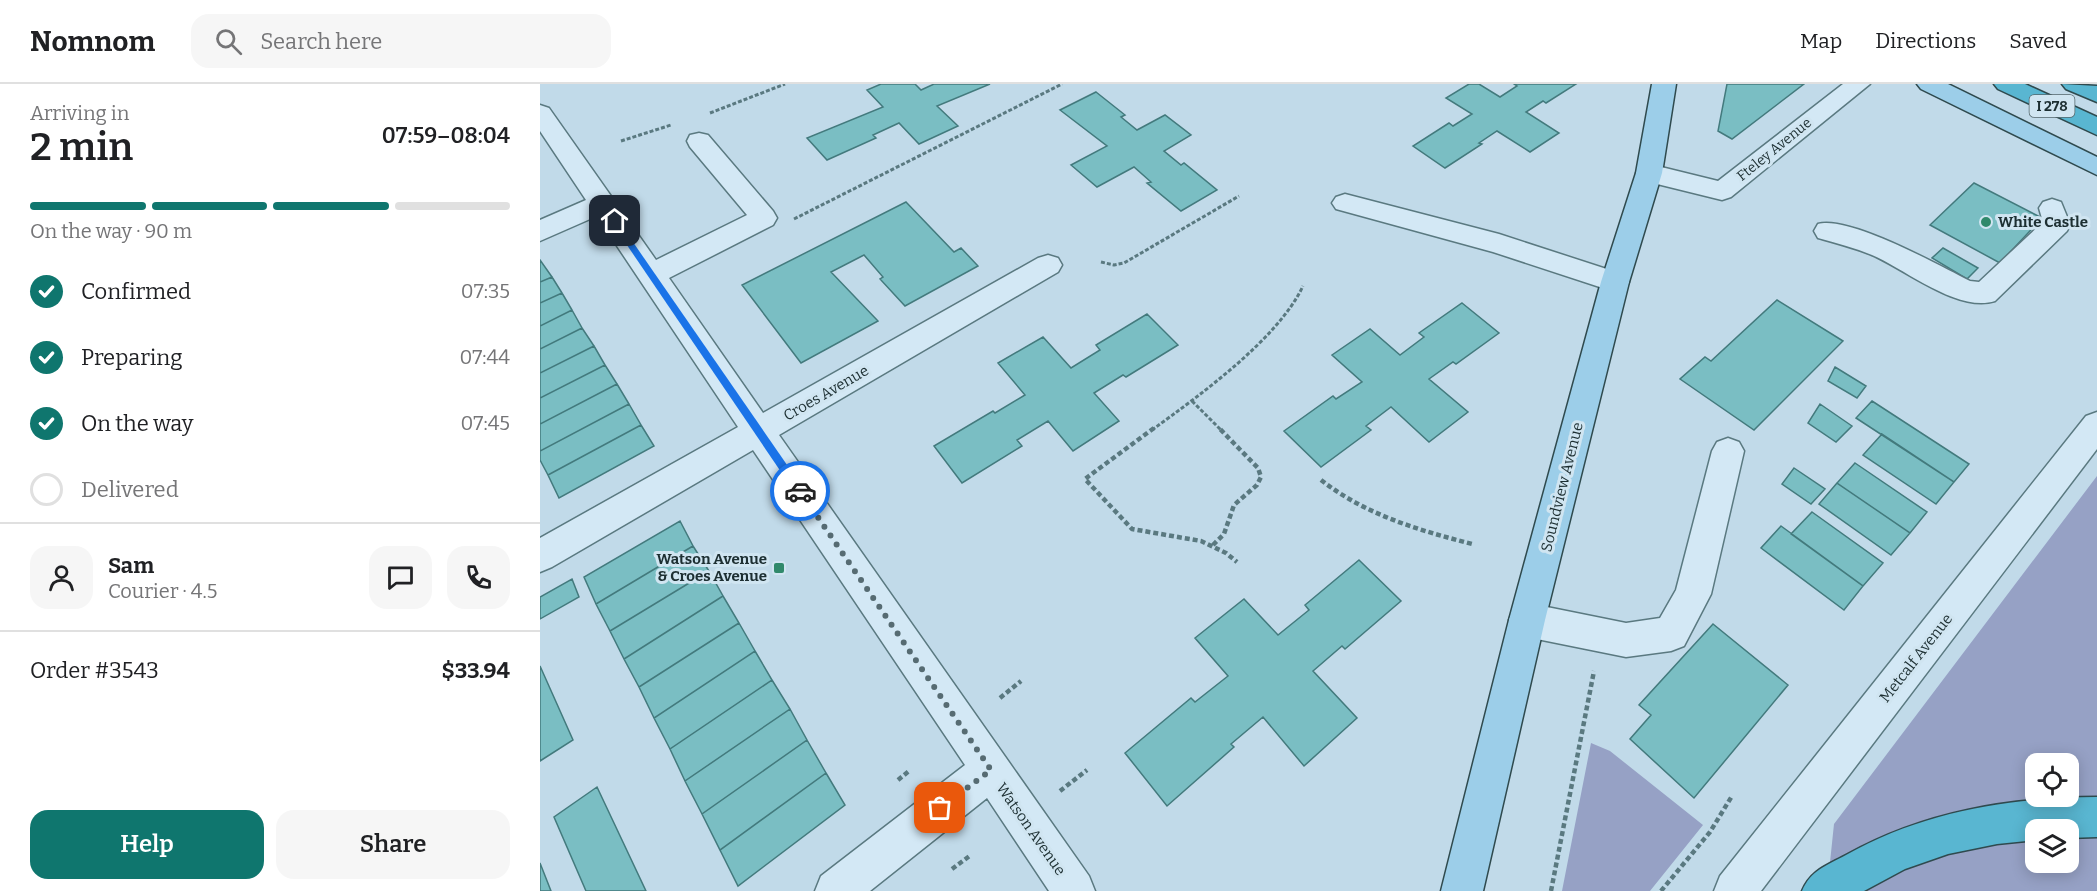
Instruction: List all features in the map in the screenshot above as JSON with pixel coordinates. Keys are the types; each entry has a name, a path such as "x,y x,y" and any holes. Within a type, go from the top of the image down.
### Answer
{"highway":[{"name":"I 278","path":"2006,84 2097,128"},
{"name":"I 278","path":"2074,84 2097,95"},
{"path":"1823,891 1901,849 1963,828 2030,819 2097,817"}],"main road":[{"name":"Soundview Avenue","path":"1462,891 1527,620 1615,282 1649,173 1664,84"},
{"path":"1929,84 2097,167"}],"street":[{"name":"Fteley Avenue","path":"1649,173 1722,191 1858,84"},
{"name":"Watson Avenue","path":"540,113 1074,891"},
{"path":"651,275 764,218 699,141"},
{"path":"540,231 602,203"},
{"path":"1345,203 1499,244 1615,282"},
{"path":"1828,231 1881,248 1964,290 1985,294 2057,224 2052,208"},
{"name":"Croes Avenue","path":"540,556 1048,265"},
{"name":"Metcalf Avenue","path":"1735,891 2097,425"},
{"path":"1527,620 1626,640 1671,634 1693,594 1728,451"},
{"path":"836,891 991,770"}],"path":[{"path":"784,223 1062,84"},
{"path":"1101,262 1114,265 1124,263 1239,196"},
{"path":"1237,562 1226,552 1213,545 1178,535 1132,529 1085,479 1192,401 1268,335 1294,304 1303,286"},
{"path":"1192,401 1258,468 1261,477 1257,485 1234,505 1224,534 1213,545"},
{"path":"1321,480 1350,502 1369,512 1472,544"},
{"path":"1551,891 1597,659"},
{"path":"1000,698 1021,681"},
{"path":"1060,791 1087,770"},
{"path":"898,780 909,771"},
{"path":"1661,891 1710,832 1731,796"},
{"path":"952,869 971,855"}],"shaded area":[{"path":"2097,476 2097,891 1827,891 1834,824"},
{"path":"1591,743 1610,751 1703,825 1650,891 1562,891"}],"building":[{"path":"881,84 915,84 921,90 934,84 990,84 937,106 958,126 919,144 899,123 873,135 876,138 827,160 807,138 883,107 867,90"},
{"path":"1469,84 1479,84 1500,97 1517,86 1514,84 1576,84 1546,103 1543,101 1526,112 1559,133 1530,152 1497,131 1479,143 1482,144 1445,168 1413,146 1449,123 1453,126 1472,114 1446,98"},
{"path":"1727,84 1804,84 1732,139 1718,131"},
{"path":"1096,92 1125,115 1121,117 1137,130 1165,115 1191,135 1164,151 1181,165 1184,163 1217,190 1181,211 1147,183 1151,182 1134,167 1097,187 1071,165 1107,146 1060,110"},
{"name":"White Castle","path":"1974,183 2042,218 2000,263 1930,225"},
{"path":"906,202 954,252 961,248 978,266 905,306 880,279 883,277 864,255 831,272 878,321 801,363 742,285"},
{"path":"1943,248 1978,268 1967,279 1932,258"},
{"path":"540,260 552,277 540,282"},
{"path":"552,277 562,293 540,303 540,282"},
{"path":"562,293 572,310 540,326 540,303"},
{"path":"1777,300 1843,341 1754,430 1680,379 1705,357 1711,361"},
{"path":"1462,303 1499,333 1456,364 1453,362 1429,379 1468,412 1429,442 1391,407 1366,426 1371,430 1321,467 1284,431 1333,396 1336,399 1362,382 1332,355 1370,329 1400,355 1424,337 1419,333"},
{"path":"572,310 582,328 540,349 540,326"},
{"path":"1147,314 1178,345 1126,377 1123,375 1094,393 1119,421 1073,451 1048,421 1017,440 1022,446 962,483 934,446 1025,395 998,363 1043,337 1071,368 1100,350 1096,345"},
{"path":"582,328 594,346 540,373 540,349"},
{"path":"594,346 605,365 540,398 540,373"},
{"path":"605,365 617,384 540,424 540,398"},
{"path":"1835,367 1866,386 1857,398 1828,381"},
{"path":"617,384 629,404 540,451 540,424"},
{"path":"1872,401 1969,464 1954,482 1856,418"},
{"path":"629,404 641,425 548,475 540,460 540,451"},
{"path":"1820,404 1852,426 1836,442 1808,423"},
{"path":"641,425 654,446 559,498 548,475"},
{"path":"1882,434 1954,482 1936,504 1863,455"},
{"path":"1855,463 1927,512 1910,533 1837,483"},
{"path":"1794,468 1825,489 1811,504 1782,484"},
{"path":"1837,483 1910,533 1891,555 1819,504"},
{"path":"1812,512 1883,563 1863,586 1791,534"},
{"path":"680,521 693,546 596,604 584,577"},
{"path":"1781,526 1863,586 1844,610 1761,548"},
{"path":"693,546 709,571 610,631 596,604"},
{"path":"1359,560 1401,601 1345,649 1342,646 1313,671 1357,718 1304,766 1263,717 1231,744 1234,747 1167,806 1125,753 1191,698 1195,702 1228,676 1195,638 1244,599 1278,635 1309,610 1305,605"},
{"path":"709,571 723,596 624,659 610,631"},
{"path":"572,579 579,597 540,619 540,597"},
{"path":"723,596 739,623 639,687 624,659"},
{"path":"739,623 755,651 654,718 639,687"},
{"path":"1713,624 1788,685 1694,798 1630,739 1651,715 1639,705"},
{"path":"755,651 772,680 670,749 654,718"},
{"path":"540,666 573,740 540,761"},
{"path":"772,680 790,709 685,781 670,749"},
{"path":"790,709 807,740 702,814 685,781"},
{"path":"807,740 826,773 720,850 702,814"},
{"path":"826,773 845,805 738,886 720,850"},
{"path":"597,787 646,891 586,891 554,817"},
{"path":"540,863 551,891 540,891"}],"way so far":[{"path":"800,491 991,770 940,808"}],"place":[{"name":"White Castle","path":"1986,222"},
{"name":"Watson Avenue & Croes Avenue","path":"779,568"}],"route":[{"path":"615,221 800,491"}]}
